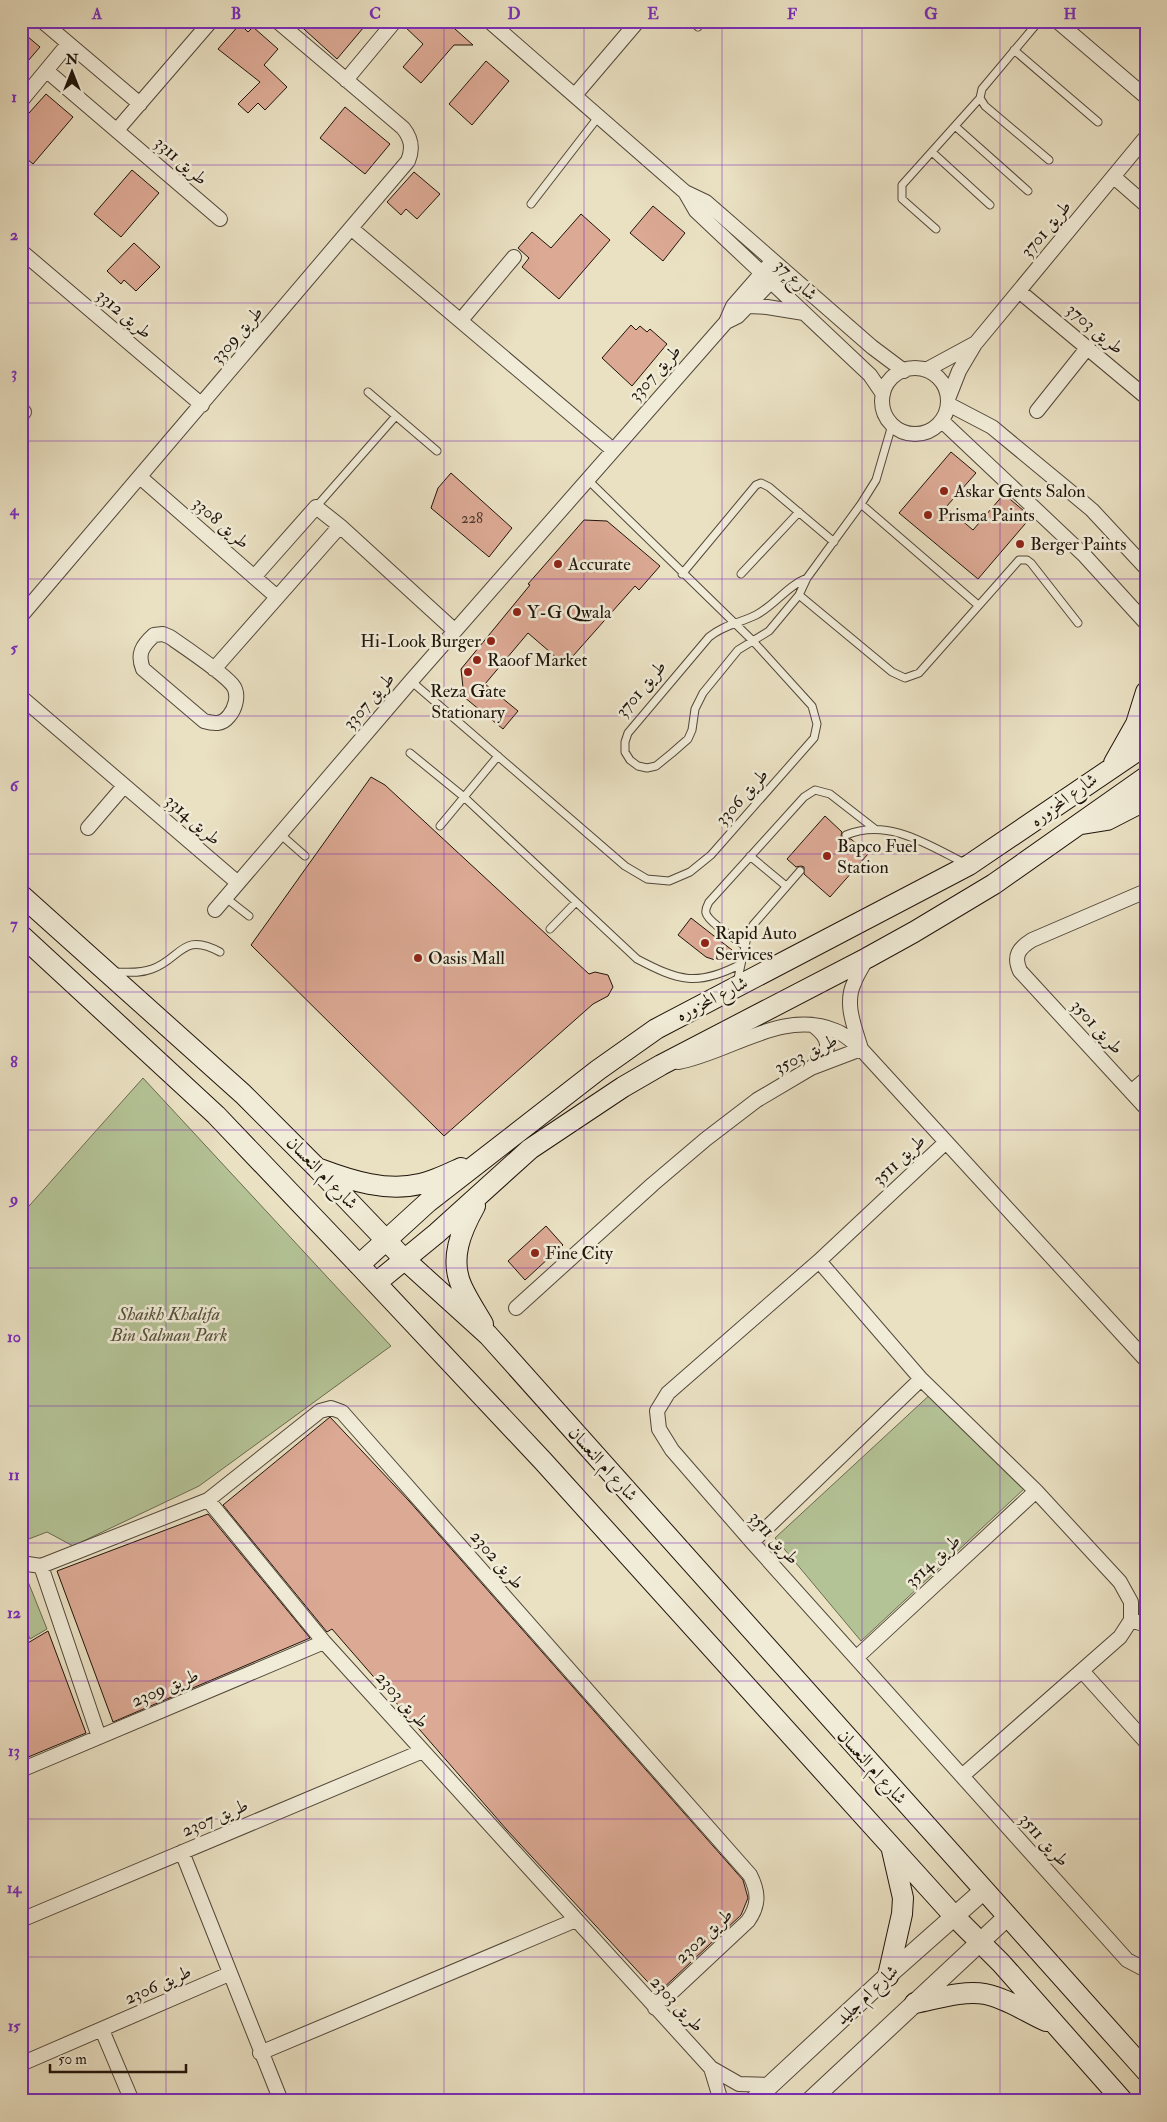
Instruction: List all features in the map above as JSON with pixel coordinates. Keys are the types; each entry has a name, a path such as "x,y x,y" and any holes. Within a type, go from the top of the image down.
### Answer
{"main road":[{"path":"1112,767 1136,724 1146,692"},
{"name":"شارع المحزوره","path":"359,1265 428,1202 598,1070 656,1029 969,866 1146,745"},
{"name":"شارع المحزوره","path":"376,1283 437,1233 530,1150 616,1092 661,1064 867,958 994,884 1146,777"},
{"path":"1078,824 1107,820 1146,800"},
{"name":"شارع ام النعسان","path":"21,895 244,1094 404,1259 488,1335 983,1891 1146,2071"},
{"name":"شارع ام النعسان","path":"21,934 216,1116 376,1283 543,1462 955,1916 1001,1963 1123,2101"},
{"path":"317,1168 361,1182 388,1187 420,1184 488,1156"},
{"path":"481,1193 462,1230 456,1264 462,1288 488,1335"},
{"path":"888,1976 902,1914 903,1898 890,1845"},
{"path":"915,2003 964,1994 983,1993 1003,1999 1054,2025"}],"street":[{"path":"42,21 140,104"},
{"path":"117,130 211,21"},
{"name":"طريق 3309","path":"21,616 352,229 408,161 412,152 411,142 403,128 276,21"},
{"path":"346,80 395,21"},
{"name":"شارع 37","path":"489,21 685,192 706,202 872,347 904,371"},
{"path":"575,95 638,21"},
{"path":"1057,21 1146,97"},
{"path":"21,102 68,44"},
{"name":"طريق 3311","path":"48,71 220,220"},
{"name":"طريق 3701","path":"948,401 959,371 975,344 1146,137"},
{"path":"1114,177 1146,205"},
{"name":"شارع 37","path":"685,192 696,211 870,375 883,394"},
{"path":"352,229 613,450"},
{"name":"طريق 3312","path":"21,251 202,405"},
{"path":"461,320 514,257"},
{"name":"طريق 3307","path":"215,910 455,631 726,322 733,306 778,265"},
{"name":"طريق 3307","path":"726,322 738,316 748,306 766,277"},
{"name":"طريق 3703","path":"1019,291 1146,397"},
{"path":"748,306 804,313"},
{"name":"طريق 3701","path":"926,370 975,344"},
{"path":"1037,411 1088,347"},
{"path":"926,370 944,384 948,401 942,421 930,431 914,434 899,430 892,425 884,410 883,394 891,380 904,371 926,370"},
{"path":"948,401 992,427 1092,510 1146,568"},
{"path":"942,421 1085,556 1146,623"},
{"name":"طريق 3308","path":"140,477 277,598"},
{"path":"254,577 316,507 340,526 455,631"},
{"path":"214,669 340,526"},
{"path":"163,634 214,669 234,687 236,697 234,708 228,717 221,723 213,724 204,721 143,669 140,661 140,651 154,635 163,634"},
{"name":"طريق 3314","path":"21,697 238,883"},
{"path":"88,828 124,786"},
{"name":"طريق 3501","path":"1146,891 1024,945 1019,950 1016,958 1020,971 1146,1108"},
{"path":"861,1049 850,1014 850,995 853,983 867,958"},
{"path":"661,1064 693,1059 770,1030 794,1025 814,1026 837,1031 861,1049"},
{"path":"811,1068 822,1058 828,1046 823,1033 814,1026"},
{"name":"طريق 3503","path":"516,1308 706,1139 757,1100 811,1068 861,1049 1146,1360"},
{"path":"1131,1092 1146,1079"},
{"name":"طريق 3511","path":"946,1142 819,1261 668,1393 658,1411 659,1429 672,1450 752,1542 1127,1960 1146,1970"},
{"path":"819,1261 922,1379 1036,1491 1120,1582 1131,1602 1131,1620 1120,1637 1083,1672 962,1776"},
{"path":"752,1542 922,1379"},
{"name":"طريق 2302","path":"41,1566 208,1500 320,1411 331,1408 342,1412 743,1868 756,1886 758,1899 755,1911 748,1921 655,2008"},
{"name":"طريق 3514","path":"856,1658 1036,1491"},
{"name":"طريق 2303","path":"208,1500 324,1642 711,2068 739,2084 770,2086"},
{"path":"21,1563 41,1566 99,1737"},
{"path":"1131,1620 1146,1625"},
{"name":"طريق 2309","path":"21,1770 324,1642"},
{"path":"1083,1672 1146,1742"},
{"name":"طريق 2307","path":"21,1920 423,1751"},
{"path":"182,1852 260,2053 281,2101"},
{"name":"شارع ام جليد","path":"753,2101 983,1891"},
{"path":"810,2101 1006,1916"},
{"path":"260,2053 576,1920"},
{"name":"طريق 2306","path":"21,2064 229,1974"},
{"path":"102,2030 132,2101"},
{"name":"طريق 2303","path":"711,2068 721,2101"}],"lane":[{"path":"692,21 698,27"},
{"path":"936,229 902,199 902,184 980,98 982,89 1039,21"},
{"path":"1014,50 1098,122"},
{"path":"980,98 985,106 1049,160"},
{"path":"531,204 599,116"},
{"path":"955,126 1028,192"},
{"path":"932,152 990,205"},
{"path":"368,392 437,451"},
{"path":"316,507 396,417"},
{"name":"طريق 3701","path":"807,578 796,583 765,610 716,631 709,637 628,733 625,742 625,752 630,760 638,766 647,768 656,766 688,739 692,730 695,710 703,693 738,650 769,631 799,595 807,578 861,504 876,480 892,425"},
{"name":"طريق 3306","path":"412,681 625,866 647,879 669,882 690,872 711,855 814,738 817,724 812,706 753,641 682,574 588,480"},
{"path":"682,574 756,485 765,484 834,542"},
{"path":"861,504 978,605"},
{"path":"741,574 799,512"},
{"path":"799,595 898,676 912,677 924,668 1015,562 1023,559 1031,563 1078,623"},
{"path":"410,753 464,797 637,958 663,972 691,980 718,976 741,964"},
{"path":"440,826 498,756"},
{"path":"745,946 711,921 706,913 706,908 804,796 815,790 830,794 875,829"},
{"path":"846,835 875,829 888,830 912,837 969,866"},
{"path":"280,834 306,856"},
{"path":"750,856 786,886"},
{"path":"737,986 745,946 753,924 800,871"},
{"path":"226,898 249,916"},
{"path":"550,929 576,902"},
{"path":"108,972 139,972 154,969 178,950 189,945 211,946 220,952"}],"green space":[{"name":"Shaikh Khalifa Bin Salman Park","path":"143,1078 391,1346 199,1486 73,1546 47,1532 21,1542 21,1215"},
{"path":"934,1391 1025,1488 861,1641 775,1538"},
{"path":"21,1569 23,1569 47,1629 30,1639 21,1618"}],"building":[{"path":"295,21 369,21 337,59"},
{"path":"404,21 446,21 473,45 454,45 421,83 403,67 423,44 403,25"},
{"path":"240,24 248,32 253,27 278,49 264,65 287,87 265,110 258,103 248,113 238,104 260,82 218,49"},
{"path":"21,31 40,47 21,69"},
{"path":"486,61 509,81 472,125 449,104"},
{"path":"46,94 73,117 33,164 21,154 21,122"},
{"path":"345,107 390,144 365,174 320,138"},
{"path":"132,170 159,193 121,237 94,214"},
{"path":"414,172 440,194 417,219 406,209 401,215 387,202"},
{"path":"653,206 685,233 663,261 630,233"},
{"path":"581,214 610,240 559,299 522,267 529,258 518,248 532,232 551,248"},
{"path":"134,243 160,267 136,291 124,280 121,284 107,271"},
{"path":"631,325 636,330 640,326 647,332 650,329 667,344 632,386 602,358"},
{"path":"951,452 976,473 946,507 973,530 1004,494 1031,517 978,579 899,513"},
{"path":"451,473 512,528 489,557 431,508 438,488"},
{"path":"584,520 607,521 660,566 639,590 635,586 565,665 528,633 485,684 518,711 503,729 464,697 461,669 530,585 528,584"},
{"name":"Oasis Mall","path":"371,777 385,785 589,974 595,972 608,975 613,987 608,996 593,1004 444,1136 251,945"},
{"name":"Bapco Fuel Station","path":"825,816 842,832 841,836 843,839 851,839 868,854 830,897 804,874 804,867 796,867 787,859"},
{"name":"Rapid Auto Services","path":"691,918 732,950 715,960 706,957 678,935"},
{"name":"Fine City","path":"546,1226 563,1245 525,1280 508,1261"},
{"path":"330,1417 409,1501 743,1880 748,1898 741,1915 658,1993 507,1830 332,1629 327,1632 223,1505"},
{"path":"208,1514 310,1638 113,1722 57,1571"},
{"path":"48,1631 86,1733 21,1760 21,1647"}],"place":[{"name":"Askar Gents Salon","path":"944,491"},
{"name":"Prisma Paints","path":"928,515"},
{"name":"Berger Paints","path":"1020,544"},
{"name":"Accurate","path":"558,564"},
{"name":"Y-G Qwala","path":"517,612"},
{"name":"Hi-Look Burger","path":"491,641"},
{"name":"Raoof Market","path":"477,660"},
{"name":"Reza Gate Stationary","path":"468,672"},
{"name":"Bapco Fuel Station","path":"827,856"},
{"name":"Rapid Auto Services","path":"705,943"},
{"name":"Oasis Mall","path":"418,958"},
{"name":"Fine City","path":"535,1253"}]}
